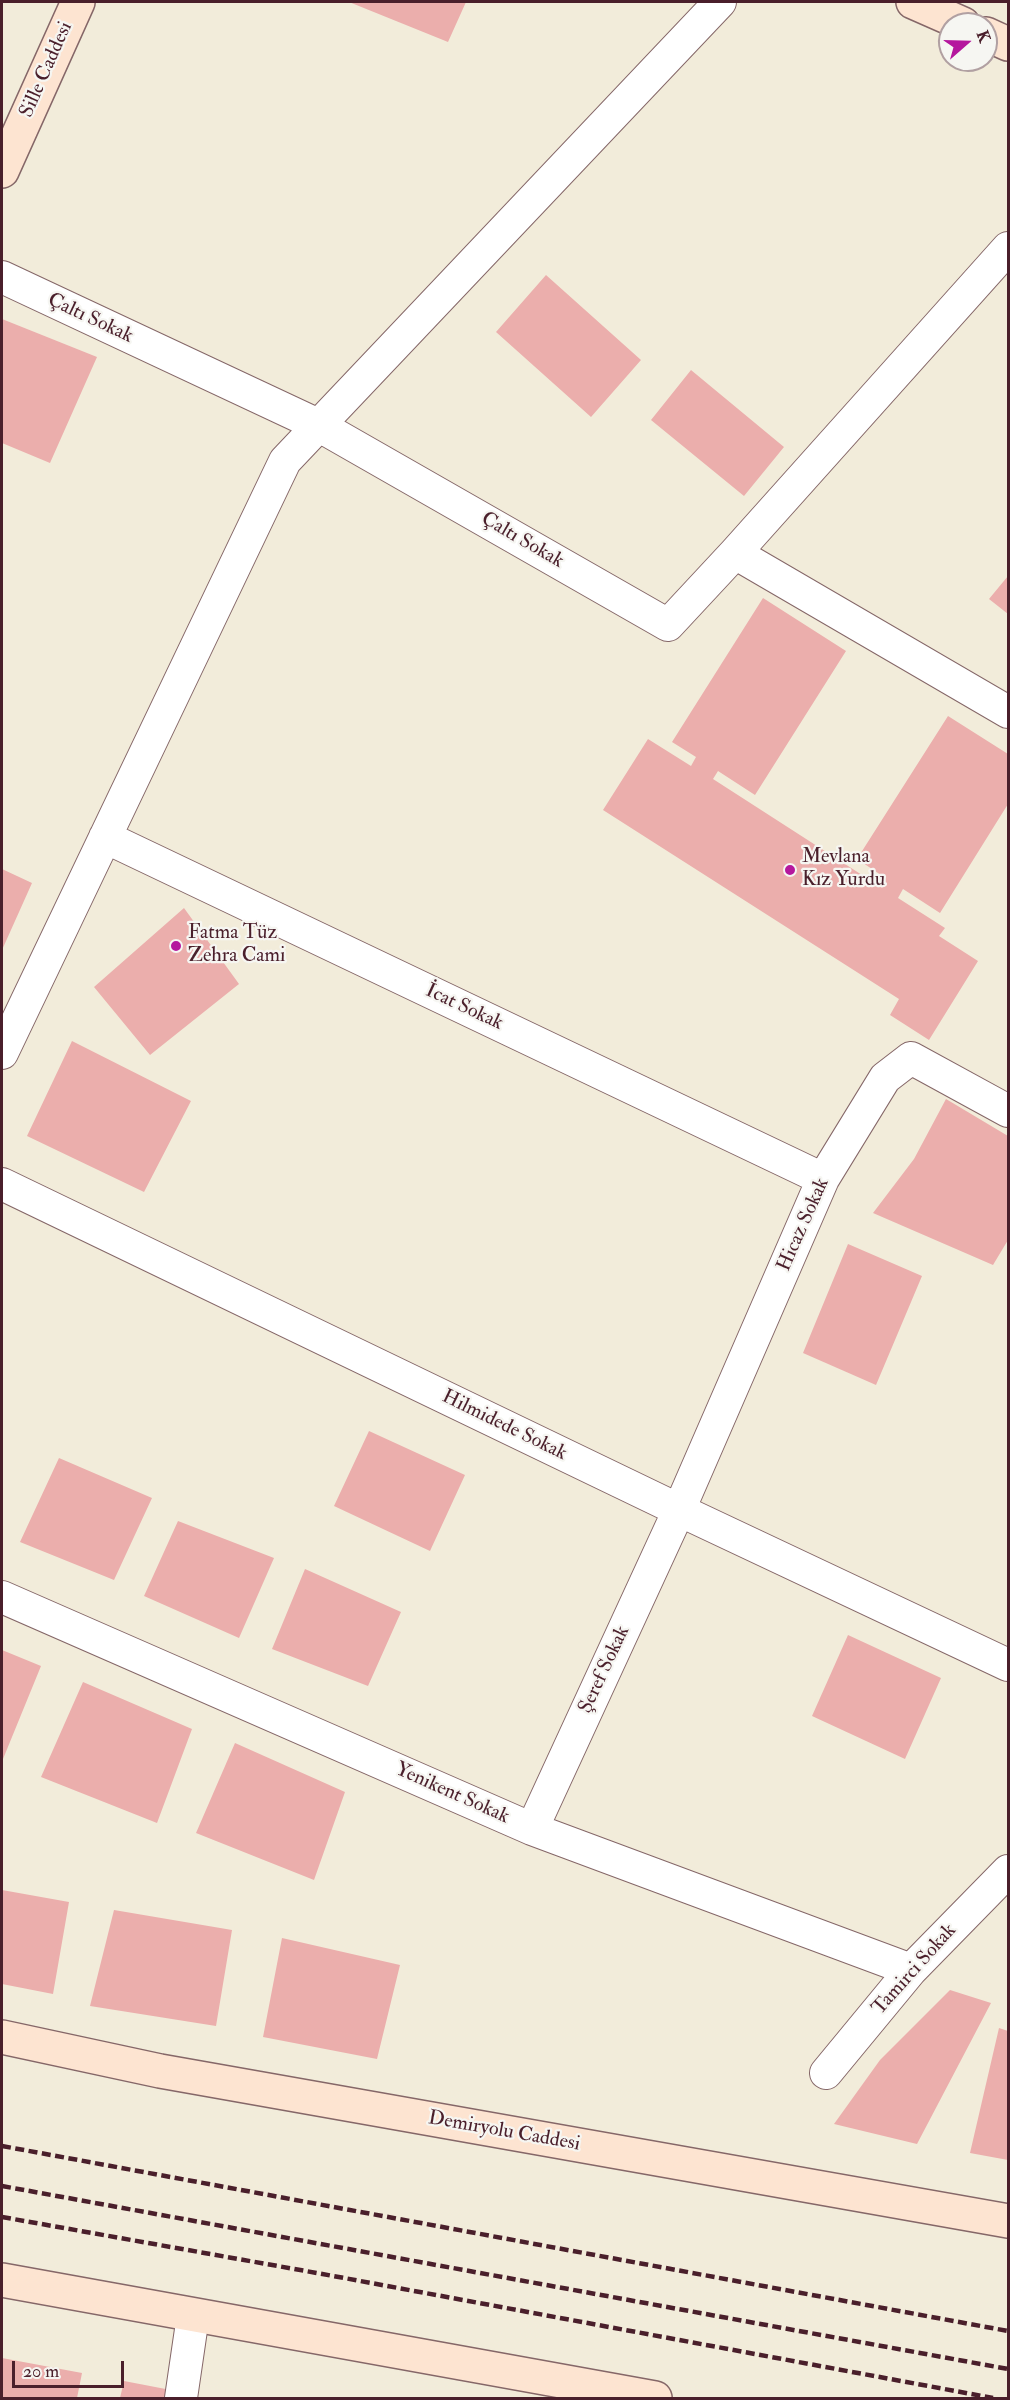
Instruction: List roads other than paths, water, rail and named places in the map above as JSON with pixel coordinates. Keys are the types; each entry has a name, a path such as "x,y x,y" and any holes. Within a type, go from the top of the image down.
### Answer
{"main road":[{"name":"Sille Caddesi","path":"2,171 78,2"},
{"path":"913,2 938,13"},
{"name":"Demiryolu Caddesi","path":"2,2037 160,2071 1008,2222"},
{"path":"2,2280 655,2398"}],"street":[{"path":"2,1053 285,461 720,2"},
{"path":"1008,248 735,552 1008,712"},
{"name":"Çaltı Sokak","path":"2,278 318,424 668,625 735,552"},
{"name":"İcat Sokak","path":"105,837 823,1179"},
{"name":"Hicaz Sokak","path":"679,1510 823,1179 885,1078 911,1058 1008,1111"},
{"name":"Hilmidede Sokak","path":"2,1184 679,1510 1008,1665"},
{"name":"Şeref Sokak","path":"532,1829 679,1510"},
{"name":"Yenikent Sokak","path":"2,1596 532,1829 911,1970"},
{"name":"Tamirci Sokak","path":"826,2073 911,1970 1008,1871"},
{"path":"181,2398 194,2316"}],"railway":[{"path":"2,2146 1008,2331"},
{"path":"2,2186 1008,2369"},
{"path":"2,2217 993,2398"}],"place":[{"name":"Mevlana Kız Yurdu","path":"790,870"},
{"name":"Fatma Tüz Zehra Cami","path":"176,946"}]}
